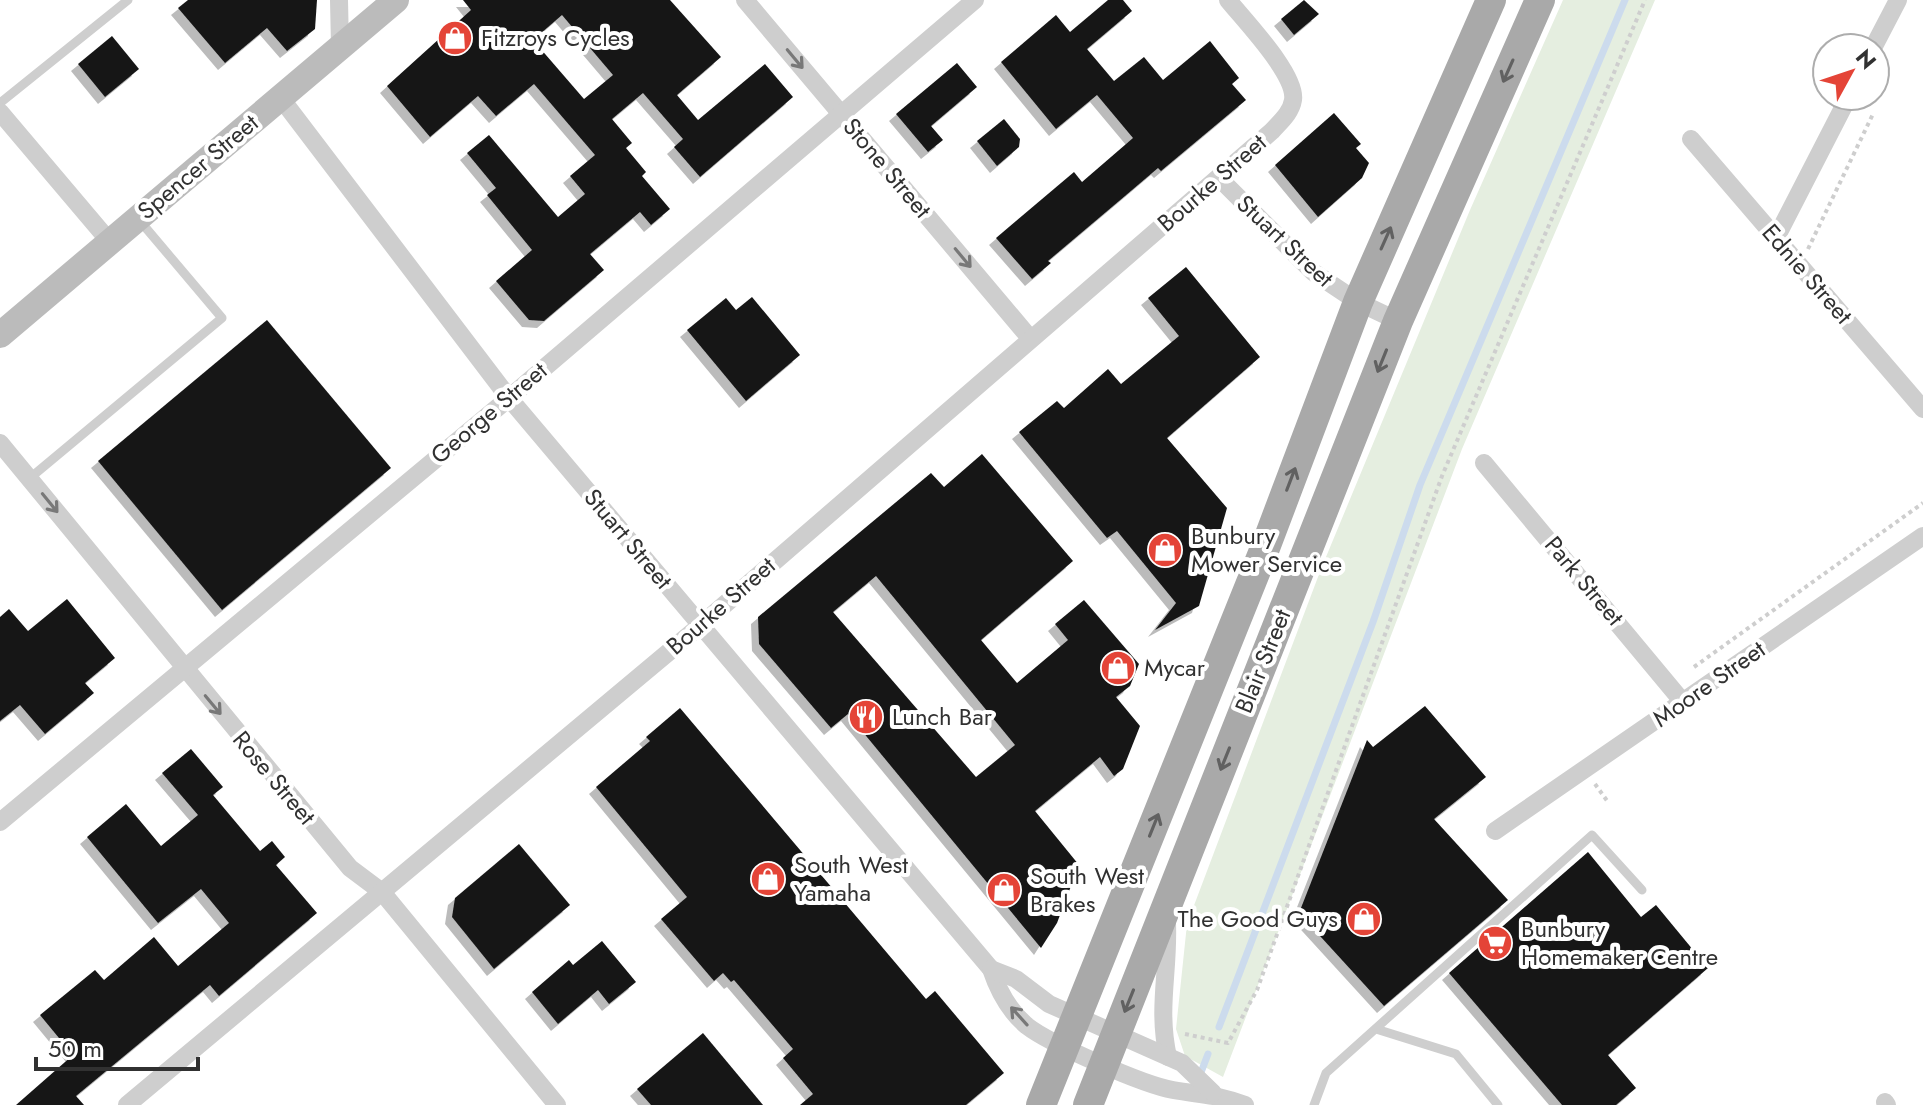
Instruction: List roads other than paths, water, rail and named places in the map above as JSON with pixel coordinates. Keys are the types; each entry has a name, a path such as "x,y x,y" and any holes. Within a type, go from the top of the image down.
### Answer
{"main road":[{"name":"Spencer Street","path":"0,335 396,0"},
{"name":"Blair Street","path":"1041,1105 1265,548 1358,302 1491,0"},
{"name":"Blair Street","path":"1088,1105 1398,321 1540,0"}],"street":[{"path":"339,0 340,47"},
{"name":"Stone Street","path":"745,0 1029,337"},
{"name":"George Street","path":"0,822 509,398 975,0"},
{"name":"Bourke Street","path":"127,1105 701,625 1029,337 1219,178 1283,118 1290,109 1293,90 1285,72 1228,0"},
{"path":"1881,32 1898,0"},
{"name":"Stuart Street","path":"280,97 509,398 991,969 1000,994 1027,1026 1103,1064 1171,1090 1213,1093"},
{"path":"0,112 110,242"},
{"path":"1776,238 1841,112"},
{"name":"Ednie Street","path":"1691,139 1923,409"},
{"name":"Stuart Street","path":"1219,178 1300,261 1358,302 1398,321"},
{"name":"Rose Street","path":"0,443 182,669 350,868 382,892 557,1105"},
{"name":"Park Street","path":"1484,463 1671,684 1682,701"},
{"name":"Moore Street","path":"1495,831 1923,536"},
{"path":"1166,908 1168,954 1161,1024 1168,1057"},
{"name":"Stuart Street","path":"991,969 1016,979 1040,999 1182,1063 1213,1093"},
{"path":"1191,1105 1213,1093 1245,1105"}],"lane":[{"path":"0,103 128,0"},
{"path":"30,478 222,318 138,218"},
{"path":"1314,1105 1326,1073 1592,835 1642,890"},
{"path":"1376,1029 1456,1054 1498,1105"}],"waterway":[{"path":"1219,1027 1373,622 1420,485 1625,0"},
{"path":"1200,1075 1208,1054"}],"place":[{"name":"Fitzroys Cycles","path":"455,38"},
{"name":"Bunbury Mower Service","path":"1165,550"},
{"name":"Mycar","path":"1118,668"},
{"name":"Lunch Bar","path":"866,717"},
{"name":"South West Yamaha","path":"768,879"},
{"name":"South West Brakes","path":"1004,890"},
{"name":"The Good Guys","path":"1364,919"},
{"name":"Bunbury Homemaker Centre","path":"1495,943"}]}
